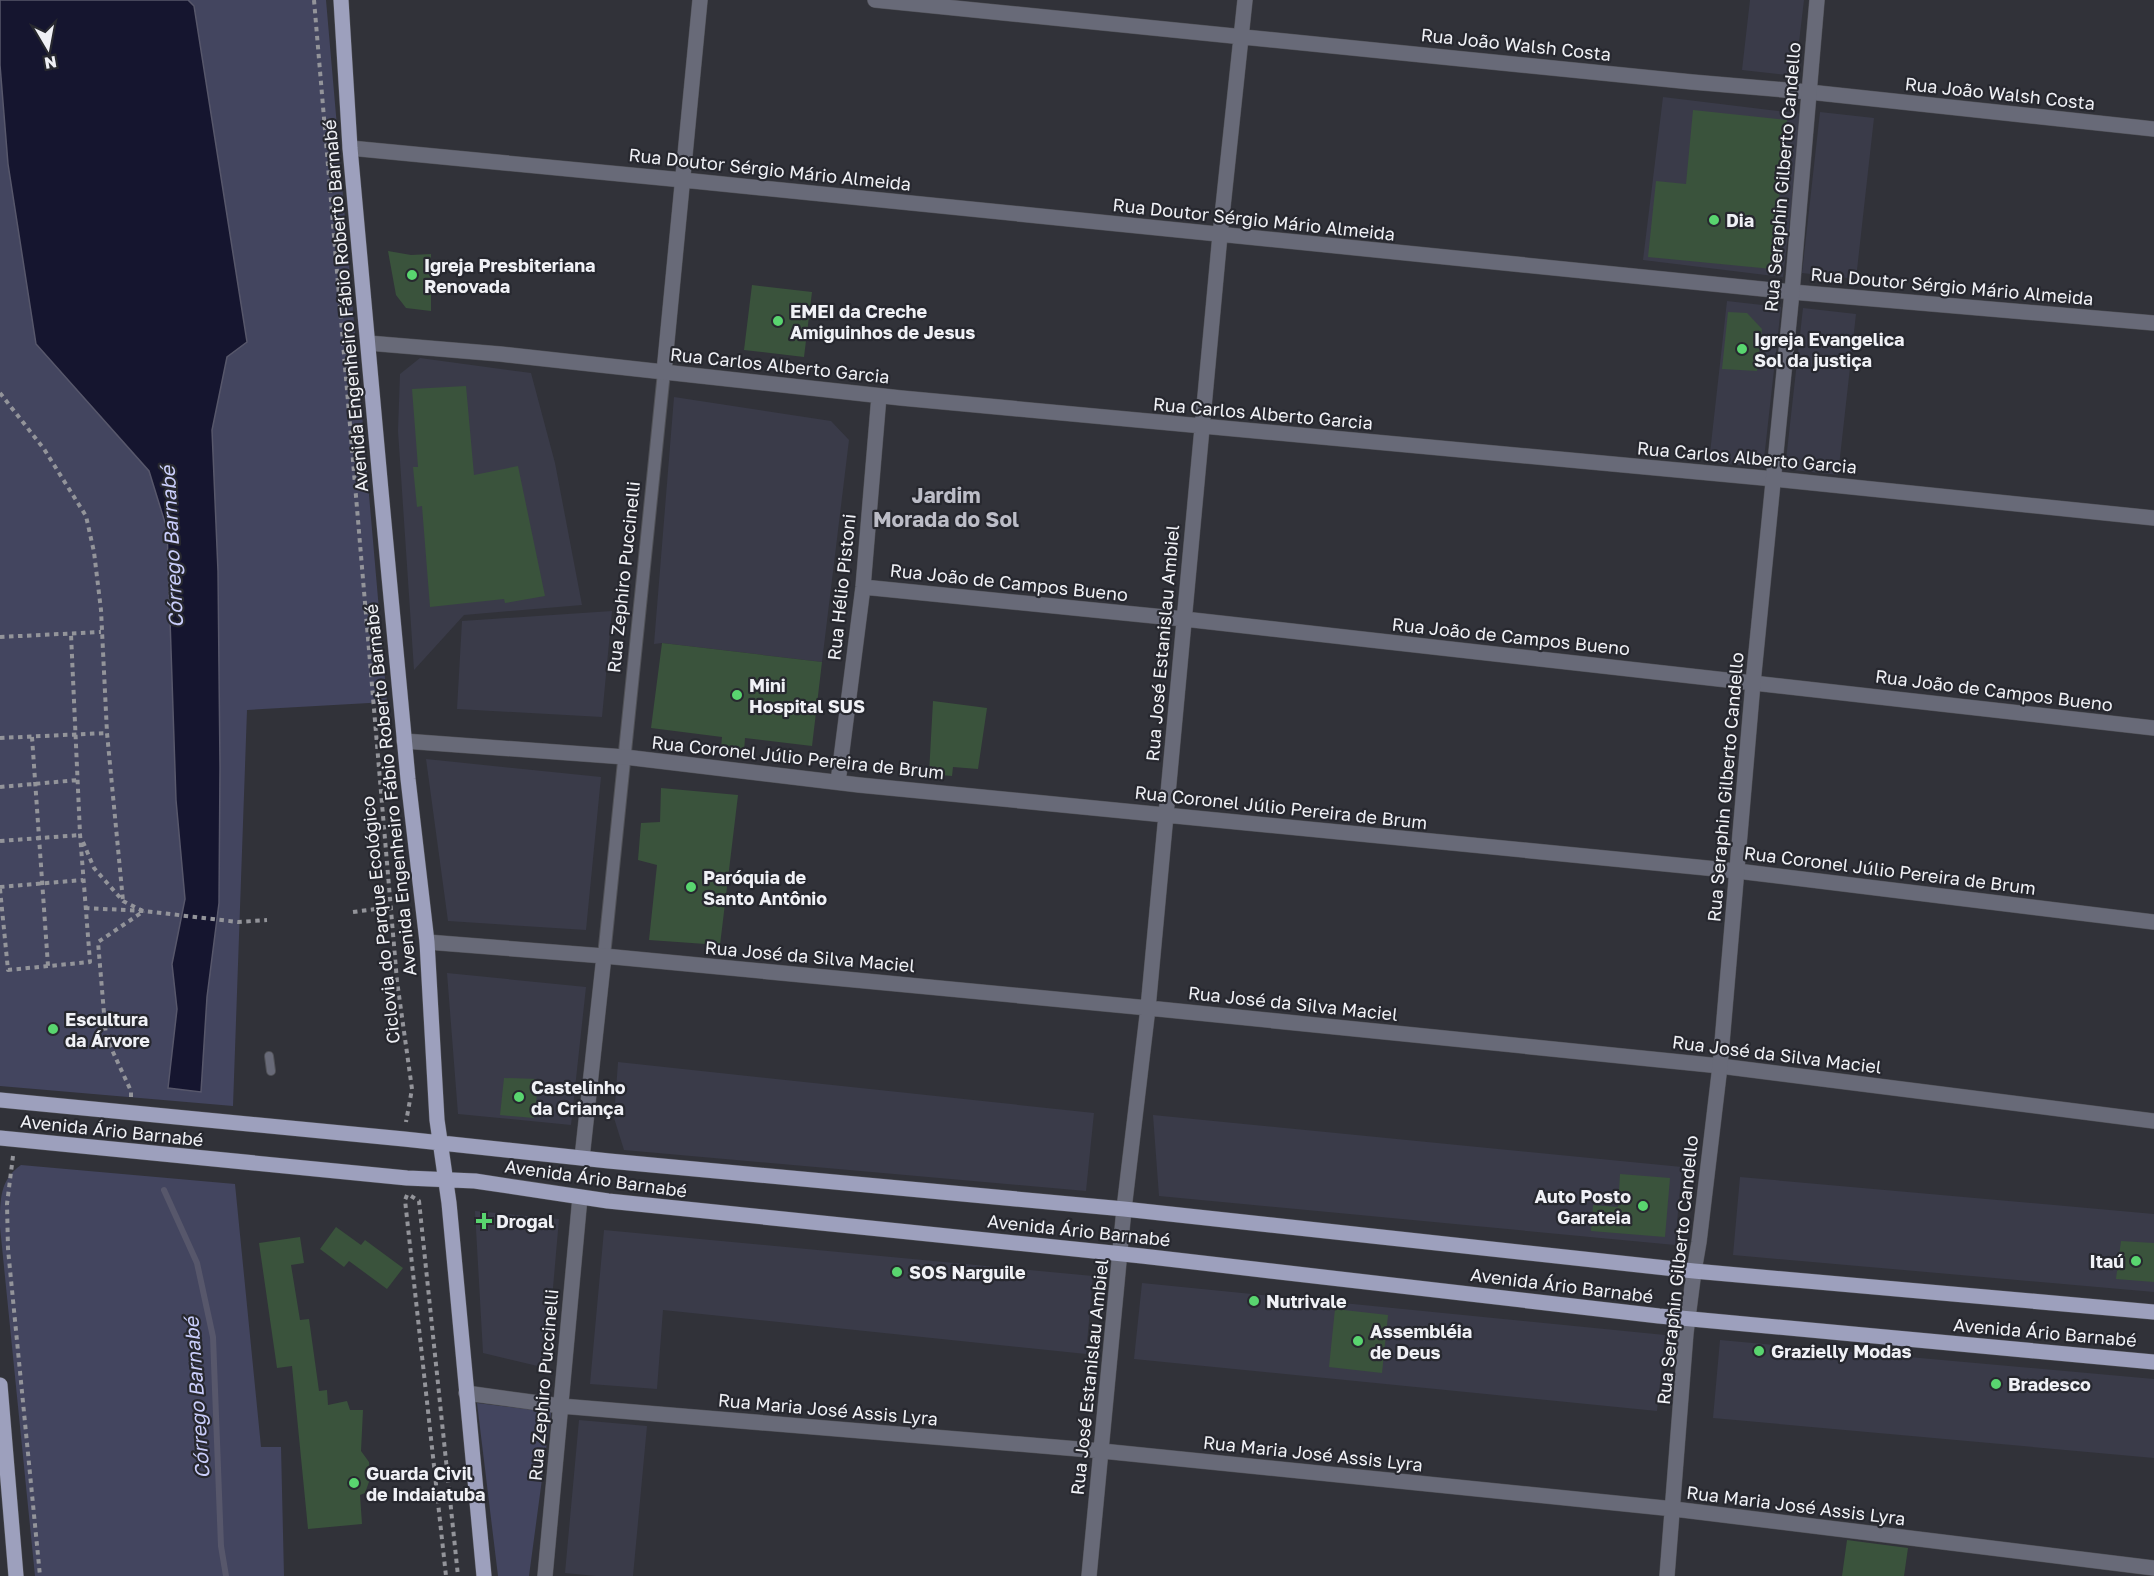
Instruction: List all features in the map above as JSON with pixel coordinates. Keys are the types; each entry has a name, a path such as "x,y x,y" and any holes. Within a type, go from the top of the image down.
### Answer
{"main road":[{"name":"Avenida Engenheiro Fábio Roberto Barnabé","path":"341,0 350,148 404,741 427,942 437,1120 446,1179 484,1576"},
{"name":"Avenida Ário Barnabé","path":"0,1100 1124,1209 1694,1271 2154,1312"},
{"name":"Avenida Ário Barnabé","path":"0,1138 313,1170 475,1181 580,1197 820,1224 1120,1253 1689,1319 2154,1362"},
{"path":"0,1385 6,1537 16,1576"}],"street":[{"name":"Rua Zephiro Puccinelli","path":"582,1158 625,757 700,0"},
{"name":"Rua João Walsh Costa","path":"875,0 1809,92 2154,129"},
{"name":"Rua José Estanislau Ambiel","path":"1089,1576 1124,1209 1148,1008 1220,236 1245,0"},
{"name":"Rua Seraphin Gilberto Candello","path":"1667,1576 1686,1333 1720,1066 1753,683 1792,292 1817,0"},
{"name":"Rua Doutor Sérgio Mário Almeida","path":"350,148 1792,292 2154,323"},
{"name":"Rua Carlos Alberto Garcia","path":"368,343 500,354 879,396 1774,479 2154,518"},
{"name":"Rua Hélio Pistoni","path":"837,782 863,587 879,396"},
{"name":"Rua João de Campos Bueno","path":"863,587 1184,620 2154,728"},
{"name":"Rua Coronel Júlio Pereira de Brum","path":"404,741 625,757 837,782 1737,871 2154,922"},
{"name":"Rua José da Silva Maciel","path":"427,942 604,956 1148,1008 1720,1066 2154,1120"},
{"name":"Rua Zephiro Puccinelli","path":"545,1576 580,1197"},
{"name":"Rua Maria José Assis Lyra","path":"466,1393 561,1406 1102,1451 1674,1509 2154,1568"}],"lane":[{"path":"269,1056 271,1071"}],"path":[{"name":"Ciclovia do Parque Ecológico","path":"314,0 397,981 412,1089 406,1119"},
{"path":"0,393 44,449 86,516 94,552 101,610 107,733 123,902"},
{"path":"0,637 101,632"},
{"path":"71,634 80,834 90,962 8,970 0,888 83,880"},
{"path":"0,738 107,733"},
{"path":"32,736 48,966"},
{"path":"0,786 78,780"},
{"path":"80,834 94,868 123,902 144,911"},
{"path":"0,841 80,834"},
{"path":"353,912 391,907"},
{"path":"85,908 144,911 238,922 267,920"},
{"path":"132,1114 131,1091 106,1037 98,942 144,911"},
{"path":"13,1163 7,1204 8,1249 40,1576"},
{"path":"408,1194 405,1200 446,1576"},
{"path":"419,1201 458,1576"}],"shaded area":[{"path":"0,0 326,0 387,702 247,710 233,1106 0,1086"},
{"path":"1750,0 1804,0 1795,76 1742,70"},
{"name":"Dia","path":"1663,97 1803,114 1783,277 1643,260"},
{"path":"1820,112 1874,118 1856,279 1802,273"},
{"path":"1727,301 1781,307 1763,468 1709,462"},
{"path":"1803,308 1856,314 1838,475 1785,469"},
{"path":"420,358 531,373 555,463 582,605 464,615 414,670 398,431 400,374"},
{"path":"674,397 831,421 849,440 822,662 662,643 654,644"},
{"path":"612,611 602,717 457,709 462,621"},
{"path":"426,759 601,777 586,930 448,921"},
{"path":"447,973 586,987 571,1125 458,1114"},
{"path":"618,1062 1094,1113 1086,1191 624,1150 614,1118"},
{"path":"1153,1115 1682,1167 1675,1245 1159,1196"},
{"path":"21,1165 235,1184 261,1447 281,1447 284,1576 35,1576 0,1227 0,1207 5,1184"},
{"path":"1740,1177 2154,1214 2154,1292 1733,1255"},
{"path":"475,1211 559,1219 546,1368 483,1353"},
{"path":"604,1230 1093,1276 1086,1354 663,1310 657,1389 590,1384"},
{"path":"1142,1283 1665,1335 1657,1411 1134,1359"},
{"path":"1720,1340 2154,1379 2154,1458 1713,1418"},
{"path":"477,1403 551,1412 529,1576 498,1576"},
{"path":"579,1420 647,1426 633,1576 565,1573"}],"water":[{"path":"0,0 188,0 194,6 247,342 227,357 212,430 218,571 219,903 207,997 201,1092 168,1088 177,1009 172,964 185,899 176,800 167,529 149,471 36,344 8,164 0,65"}],"building":[{"name":"Dia","path":"1693,110 1787,120 1772,269 1648,257 1656,181 1686,184"},
{"name":"Igreja Presbiteriana Renovada","path":"388,251 411,255 431,254 431,311 406,308 396,295"},
{"name":"EMEI da Creche Amiguinhos de Jesus","path":"752,285 812,292 804,357 744,350"},
{"name":"Igreja Evangelica Sol da justiça","path":"1728,312 1747,313 1762,329 1757,371 1722,369"},
{"path":"466,386 474,475 518,466 545,596 505,603 504,599 430,607 422,506 417,507 413,467 418,467 412,389"},
{"name":"Mini Hospital SUS","path":"662,643 822,662 812,746 745,738 744,751 721,748 722,737 651,728"},
{"path":"933,701 987,708 978,769 953,767 952,776 929,774"},
{"name":"Paróquia de Santo Antônio","path":"661,788 738,795 720,945 649,940 657,865 638,860 641,823 660,822"},
{"name":"Castelinho da Criança","path":"504,1078 539,1079 534,1118 500,1115"},
{"name":"Auto Posto Garateia","path":"1620,1174 1670,1178 1665,1237 1591,1231 1593,1205 1618,1207"},
{"path":"336,1227 361,1245 365,1240 403,1268 387,1289 349,1261 344,1267 320,1249"},
{"path":"300,1237 304,1263 291,1265 300,1320 309,1319 319,1391 327,1390 328,1405 347,1401 350,1410 363,1410 361,1451 369,1462 370,1479 365,1493 360,1495 362,1524 308,1529 292,1366 277,1368 259,1243"},
{"name":"Itaú","path":"2121,1241 2154,1243 2154,1282 2116,1279"},
{"name":"Assembléia de Deus","path":"1335,1309 1388,1315 1382,1373 1329,1367"},
{"path":"1847,1540 1908,1548 1904,1576 1842,1576"}],"waterway":[{"name":"Córrego Barnabé","path":"164,1190 197,1263 213,1337 221,1546 226,1576"}],"place":[{"name":"Dia","path":"1714,220"},
{"name":"Igreja Presbiteriana Renovada","path":"412,275"},
{"name":"EMEI da Creche Amiguinhos de Jesus","path":"778,321"},
{"name":"Igreja Evangelica Sol da justiça","path":"1742,349"},
{"name":"Mini Hospital SUS","path":"737,695"},
{"name":"Paróquia de Santo Antônio","path":"691,887"},
{"name":"Escultura da Árvore","path":"53,1029"},
{"name":"Castelinho da Criança","path":"519,1097"},
{"name":"Auto Posto Garateia","path":"1643,1206"},
{"name":"Drogal","path":"484,1221"},
{"name":"Itaú","path":"2136,1261"},
{"name":"SOS Narguile","path":"897,1272"},
{"name":"Nutrivale","path":"1254,1301"},
{"name":"Assembléia de Deus","path":"1358,1341"},
{"name":"Grazielly Modas","path":"1759,1351"},
{"name":"Bradesco","path":"1996,1384"},
{"name":"Guarda Civil de Indaiatuba","path":"354,1483"}],"district":[{"name":"Jardim Morada do Sol","path":"946,507"}]}
